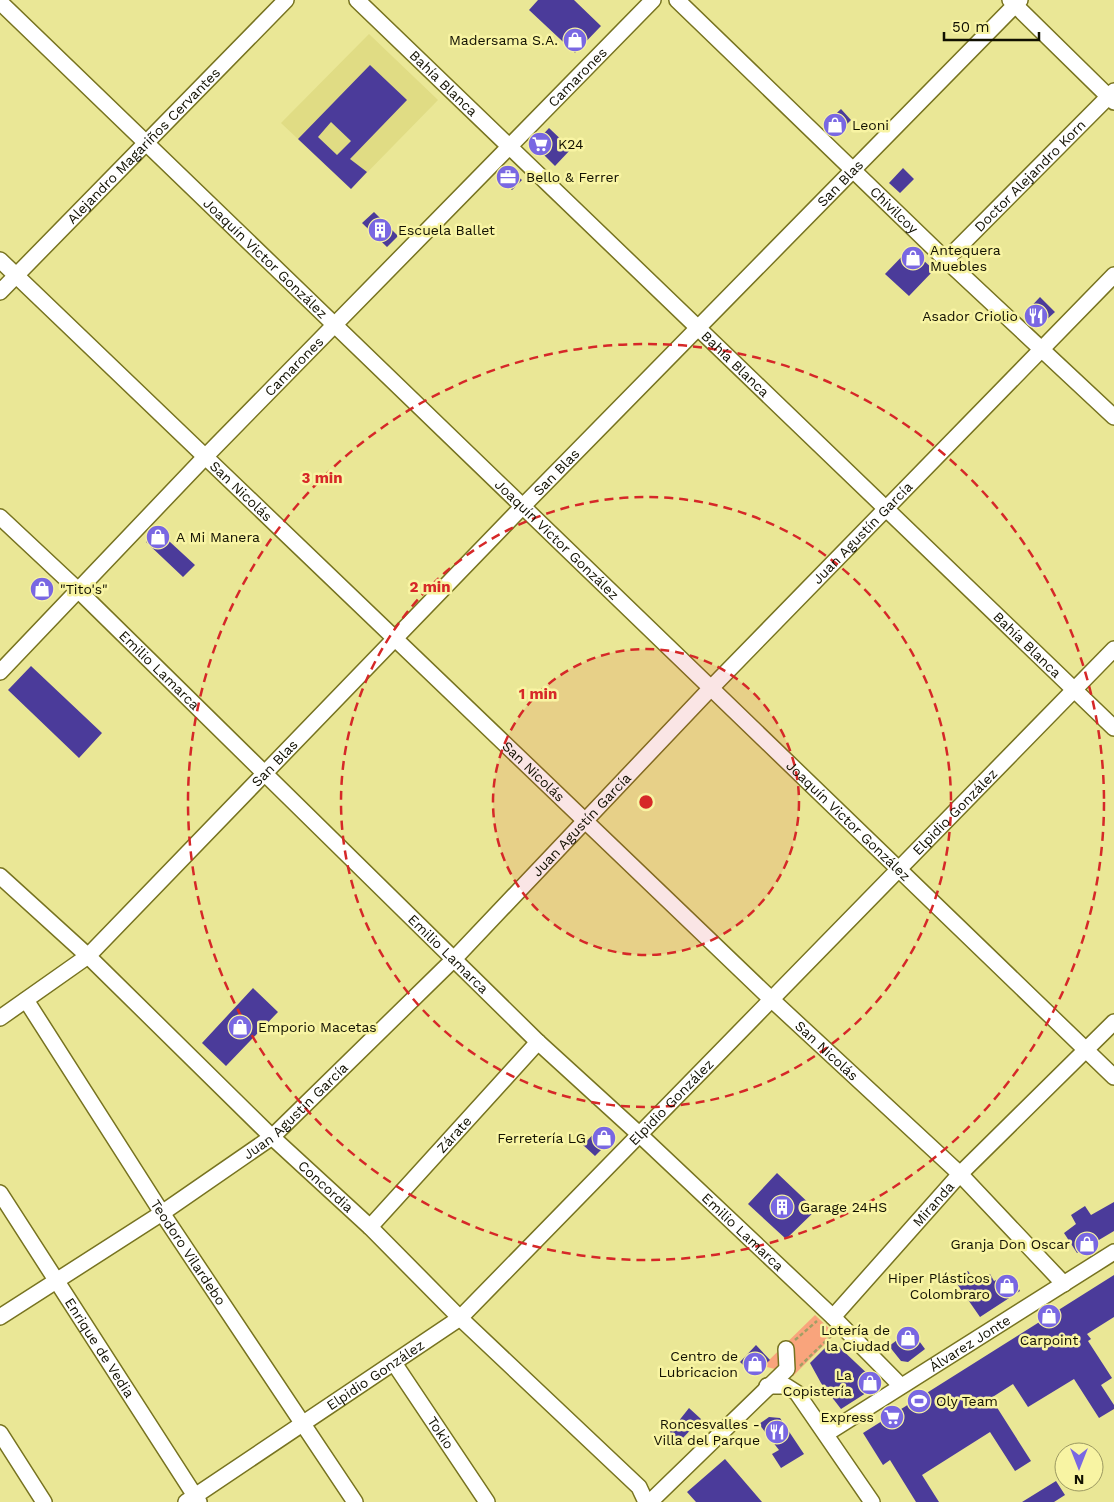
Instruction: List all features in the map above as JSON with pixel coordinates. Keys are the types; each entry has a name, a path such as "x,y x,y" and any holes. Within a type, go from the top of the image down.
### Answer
{"street":[{"name":"Alejandro Magariños Cervantes","path":"0,292 286,0"},
{"name":"Bahía Blanca","path":"357,0 1114,728"},
{"name":"Camarones","path":"0,672 205,457 653,0"},
{"name":"Chivilcoy","path":"678,0 946,260 1114,418"},
{"name":"San Blas","path":"0,1018 88,956 266,775 524,506 1015,1"},
{"path":"1015,1 1112,96"},
{"name":"Joaquín Victor González","path":"0,2 1114,1077"},
{"name":"Doctor Alejandro Korn","path":"946,260 1112,96"},
{"name":"San Nicolás","path":"0,260 771,999 960,1174 1064,1284"},
{"name":"Juan Agustín García","path":"0,1317 162,1213 272,1136 454,959 711,688 1114,275"},
{"name":"Emilio Lamarca","path":"0,517 78,590 538,1042 640,1135 837,1322 901,1386"},
{"name":"Elpidio González","path":"194,1500 460,1318 1114,649"},
{"name":"Concordia","path":"0,876 88,956 272,1136 370,1227 460,1318 640,1487 646,1502"},
{"name":"Teodoro Vilardebo","path":"26,1000 162,1213 355,1502"},
{"name":"Miranda","path":"837,1322 960,1174 1114,1022"},
{"name":"Zárate","path":"370,1227 538,1042"},
{"name":"Enrique de Vedia","path":"0,1193 194,1500"},
{"name":"Álvarez Jonte","path":"826,1434 1114,1252"},
{"path":"650,1502 787,1368 786,1349"},
{"name":"Tokio","path":"394,1363 487,1502"},
{"path":"767,1386 786,1386 794,1390 872,1502"},
{"path":"0,1433 44,1502"}],"path":[{"path":"786,1349 813,1322 837,1322 828,1338 799,1367 787,1368"}],"shaded area":[{"path":"369,34 438,100 351,189 281,123"},
{"path":"815,1315 835,1334 793,1376 787,1372 763,1366"}],"building":[{"name":"Madersama S.A.","path":"538,0 574,0 601,26 575,53 529,10"},
{"path":"370,65 407,100 350,159 367,172 351,189 298,139","holes":["331,122 351,141 337,155 318,137"]},
{"path":"841,109 851,120 838,133 827,122"},
{"path":"549,128 571,149 555,166 536,147 536,142"},
{"path":"903,168 914,179 900,193 889,183"},
{"path":"506,173 514,173 522,180 512,190 500,179"},
{"name":"Escuela Ballet","path":"374,212 398,236 387,247 362,223"},
{"path":"910,248 934,270 909,296 885,274"},
{"path":"1040,297 1055,312 1044,322 1034,322 1025,313"},
{"path":"157,530 195,565 183,577 146,542"},
{"name":"\"Tito's\"","path":"42,579 49,585 49,596 43,598 36,592 36,585"},
{"path":"31,666 102,733 79,758 8,690"},
{"name":"Emporio Macetas","path":"253,988 278,1012 226,1066 202,1043"},
{"path":"601,1126 613,1138 595,1156 583,1145"},
{"name":"Garage 24HS","path":"777,1173 816,1210 786,1239 748,1204"},
{"path":"1114,1202 1114,1231 1077,1253 1064,1233 1076,1224 1071,1215 1085,1206 1091,1215"},
{"path":"968,1271 976,1282 990,1274 994,1281 1010,1274 1020,1291 980,1317 955,1281"},
{"path":"1114,1275 1114,1317 1087,1334 1091,1339 1088,1341 1112,1378 1101,1385 1114,1405 1114,1409 1099,1418 1074,1379 1028,1407 1013,1384 991,1398 1031,1461 1015,1471 990,1432 922,1475 939,1502 916,1502 890,1460 883,1465 863,1433"},
{"name":"Lotería de la Ciudad","path":"911,1330 925,1349 908,1362 901,1361 889,1346"},
{"path":"831,1342 837,1348 838,1346 872,1378 870,1380 877,1386 841,1409 821,1383 810,1363"},
{"path":"756,1345 770,1360 754,1375 740,1362"},
{"path":"689,1408 701,1419 680,1441 670,1432"},
{"path":"769,1417 780,1418 804,1454 781,1468 772,1454 779,1450 759,1424"},
{"path":"725,1459 762,1502 696,1502 687,1492"},
{"path":"1054,1482 1054,1492 1063,1492 1065,1495 1054,1502 1022,1502"}],"place":[{"name":"Madersama S.A.","path":"575,40"},
{"name":"Leoni","path":"835,125"},
{"name":"K24","path":"540,144"},
{"name":"Bello & Ferrer","path":"508,177"},
{"name":"Escuela Ballet","path":"380,230"},
{"name":"Antequera Muebles","path":"913,258"},
{"name":"Asador Criolio","path":"1036,316"},
{"name":"A Mi Manera","path":"158,537"},
{"name":"\"Tito's\"","path":"42,589"},
{"name":"Emporio Macetas","path":"240,1027"},
{"name":"Ferretería LG","path":"604,1138"},
{"name":"Garage 24HS","path":"782,1207"},
{"name":"Granja Don Oscar","path":"1087,1244"},
{"name":"Hiper Plásticos Colombraro","path":"1007,1286"},
{"name":"Carpoint","path":"1049,1316"},
{"name":"Lotería de la Ciudad","path":"908,1338"},
{"name":"Centro de Lubricacion","path":"755,1364"},
{"name":"La Copistería","path":"870,1383"},
{"name":"Oly Team","path":"919,1401"},
{"name":"Express","path":"892,1417"},
{"name":"Roncesvalles - Villa del Parque","path":"777,1432"}]}
